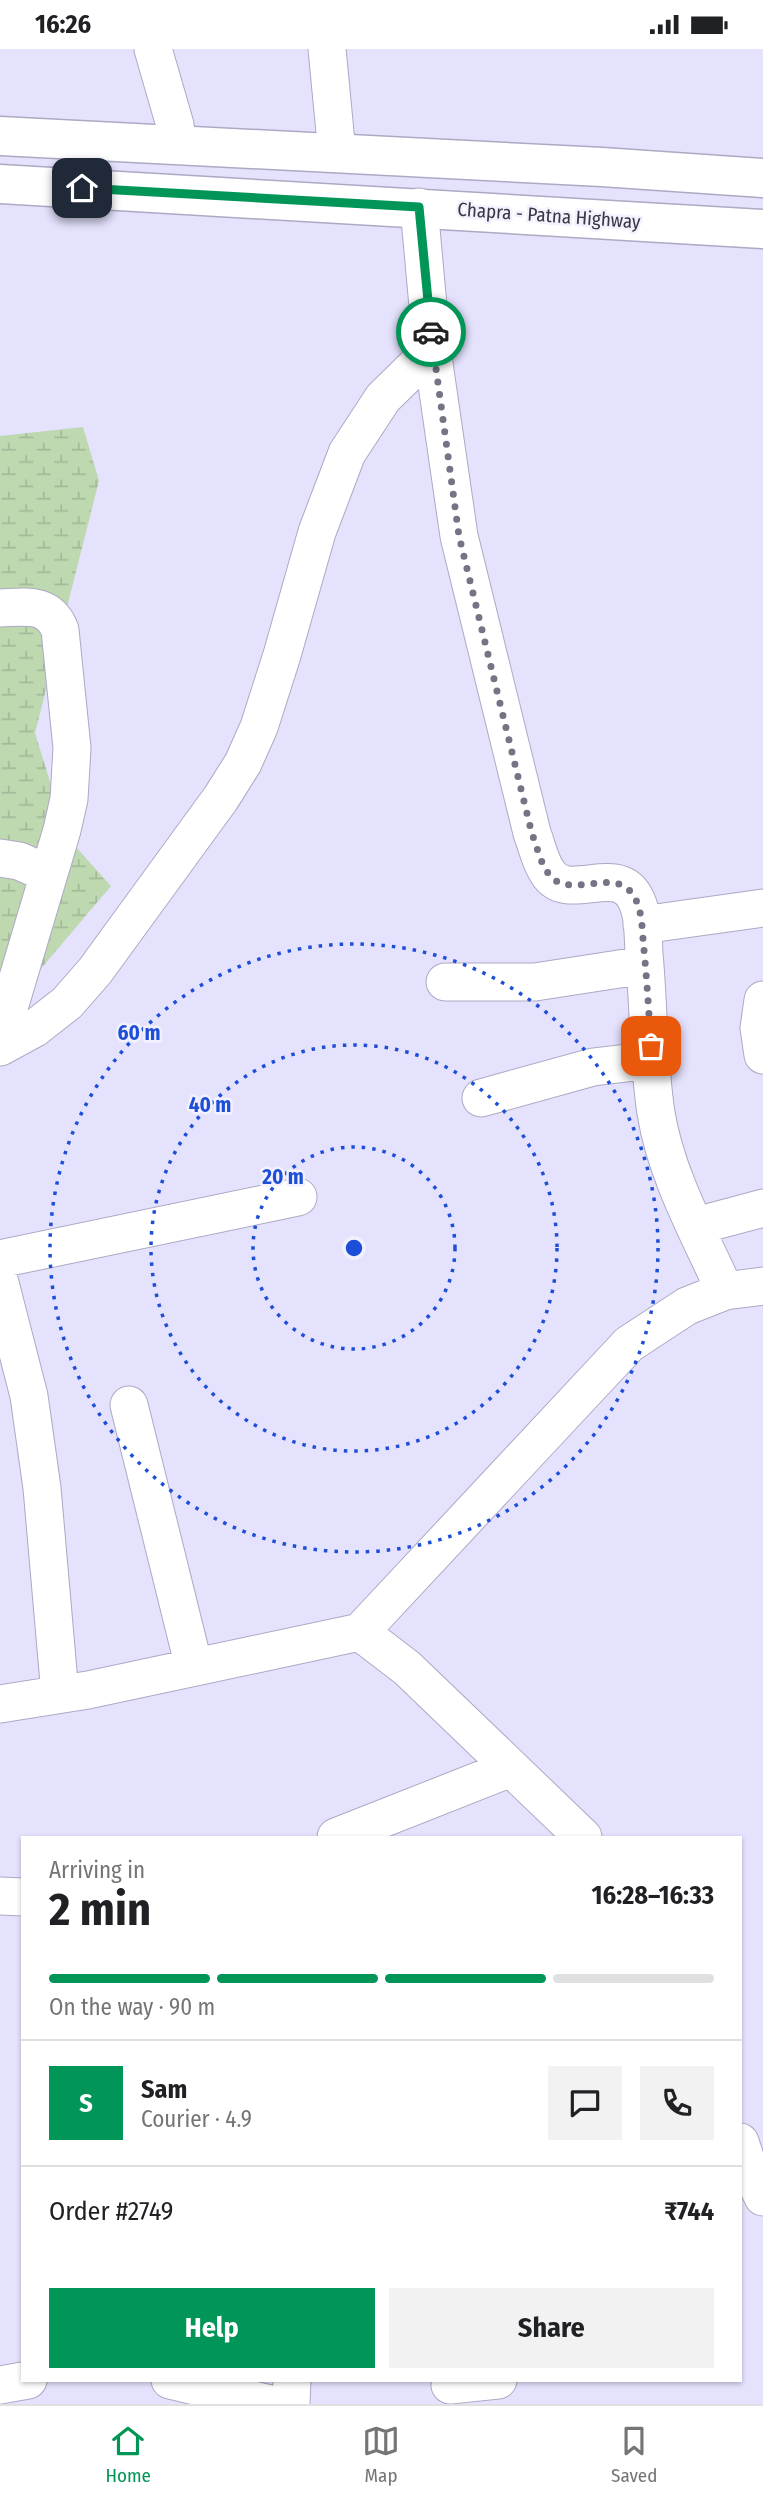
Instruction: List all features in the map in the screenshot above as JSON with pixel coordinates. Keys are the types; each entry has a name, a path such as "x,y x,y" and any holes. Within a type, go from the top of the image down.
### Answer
{"highway":[{"path":"0,136 602,167 763,178"},
{"name":"Chapra - Patna Highway","path":"0,184 763,229"}],"street":[{"path":"153,49 175,125 178,145"},
{"path":"327,49 337,153"},
{"path":"419,207 432,350 459,536 532,834 548,874 559,883 571,885 609,882 623,886 634,895 642,925 653,1090 662,1142 725,1291"},
{"path":"0,1047 35,1028 67,1003 94,971 221,798 243,763 282,655 317,532 347,453 383,398 432,350"},
{"path":"0,608 30,607 48,612 56,619 60,631 72,748 69,799 0,1038"},
{"path":"0,858 19,861 49,874"},
{"path":"642,925 763,908"},
{"path":"445,982 535,982 645,965"},
{"path":"763,1000 759,1028 763,1055"},
{"path":"481,1098 593,1067 652,1060"},
{"path":"60,1695 42,1488 29,1396 1,1282 298,1198"},
{"path":"696,1226 763,1207"},
{"path":"0,1704 60,1695 360,1632 629,1343 687,1306 725,1291 763,1286"},
{"path":"129,1405 194,1667"},
{"path":"360,1632 407,1668 582,1836"},
{"path":"339,1836 511,1768"},
{"path":"0,1896 21,1897"},
{"path":"742,2148 763,2197"},
{"path":"0,2385 21,2381"},
{"path":"178,2382 270,2404"},
{"path":"292,2382 292,2404"},
{"path":"450,2390 488,2382"}],"green space":[{"path":"83,427 99,481 35,733 67,837 111,886 0,1017 0,436"}],"way so far":[{"path":"431,332 459,536 532,834 548,874 559,883 571,885 609,882 623,886 634,895 642,925 651,1046"}],"route":[{"path":"82,188 419,207 431,332"}]}
